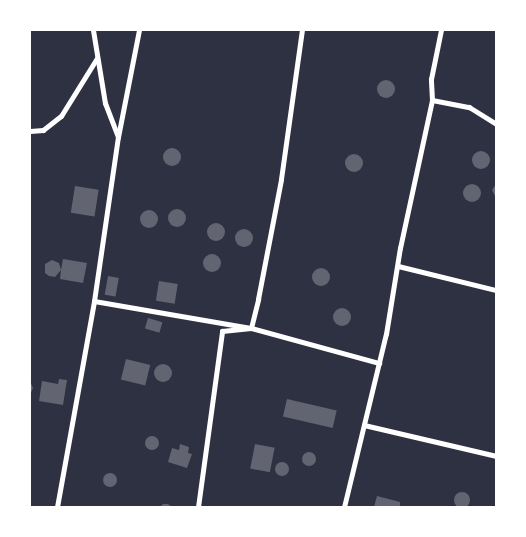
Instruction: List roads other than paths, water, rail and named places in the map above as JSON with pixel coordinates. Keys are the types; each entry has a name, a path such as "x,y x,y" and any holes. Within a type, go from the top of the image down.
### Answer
{"street":[{"path":"93,30 105,103 118,137"},
{"path":"57,507 94,301 118,137 139,30"},
{"path":"251,328 281,179 302,30"},
{"path":"344,507 379,363 413,181 432,100 431,79 441,30"},
{"path":"30,131 43,130 61,116 98,58"},
{"path":"432,100 469,107 496,124"},
{"path":"398,266 496,290"},
{"path":"94,301 251,328 379,363"},
{"path":"198,507 222,331 251,328"},
{"path":"364,425 496,456"}]}
